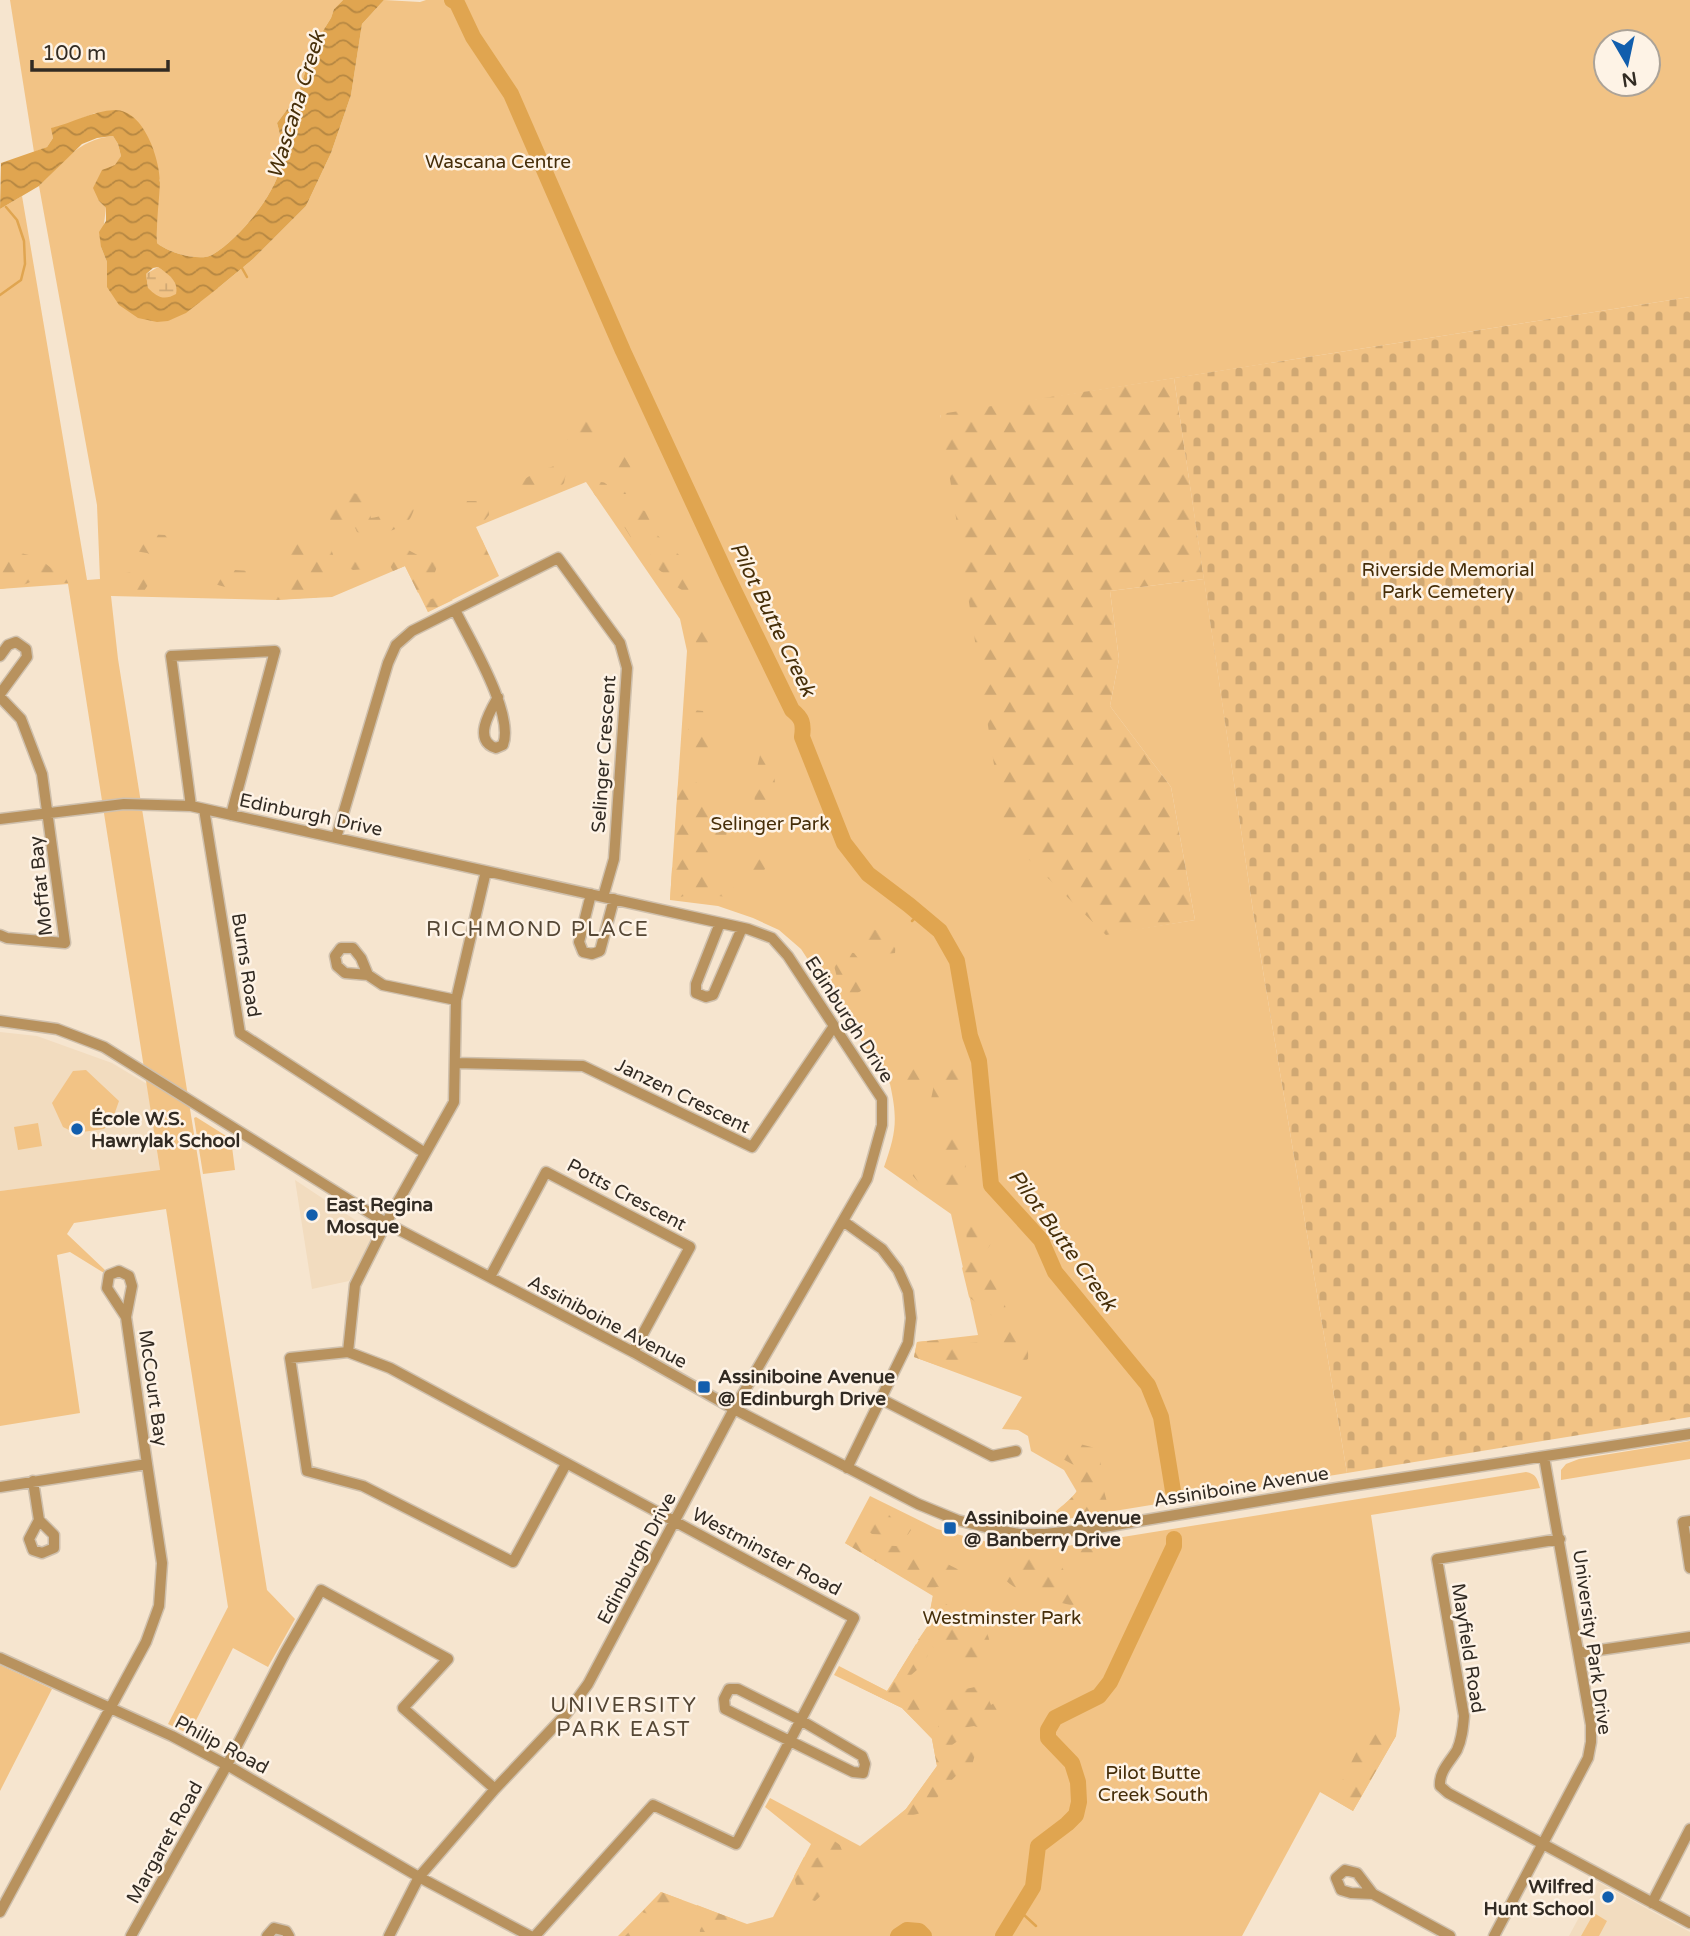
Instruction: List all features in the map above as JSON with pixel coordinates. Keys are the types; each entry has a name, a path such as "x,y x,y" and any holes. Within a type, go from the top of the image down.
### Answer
{"street":[{"name":"Selinger Crescent","path":"336,838 388,663 396,645 412,631 558,558 621,643 626,668 614,859 603,897"},
{"path":"455,610 498,697"},
{"path":"0,656 8,645 16,642 26,649 27,657 0,695 21,719 43,774 49,812"},
{"path":"191,806 171,656 275,651 231,815"},
{"name":"Edinburgh Drive","path":"0,819 124,804 191,806 743,928 772,938 788,956 882,1099 882,1125 867,1179 734,1409 588,1684 568,1713 495,1789 419,1877 388,1936"},
{"name":"Burns Road","path":"204,809 240,1033 425,1153"},
{"name":"Moffat Bay","path":"2,938 65,943 49,812"},
{"path":"486,871 456,1000 454,1102 386,1223 355,1285 348,1352 290,1357 307,1471 363,1486 513,1562 566,1464"},
{"path":"591,894 579,942 583,952 592,954 600,951 614,899"},
{"path":"720,923 696,984 696,993 706,997 713,995 743,928"},
{"path":"368,975 383,985 456,1000"},
{"name":"Assiniboine Avenue","path":"0,1021 57,1029 104,1047 386,1223 847,1468 957,1520 1019,1534 1098,1528 1690,1434"},
{"name":"Janzen Crescent","path":"455,1062 583,1066 752,1147 834,1026"},
{"name":"Potts Crescent","path":"490,1278 546,1172 690,1247 633,1352"},
{"path":"843,1221 883,1248 898,1270 908,1292 911,1318 908,1343 847,1468"},
{"name":"McCourt Bay","path":"111,1709 146,1642 159,1606 162,1563 126,1317"},
{"name":"Westminster Road","path":"348,1352 390,1368 855,1618 736,1844 653,1805 533,1936 419,1877"},
{"path":"881,1399 992,1456 1016,1451"},
{"name":"University Park Drive","path":"1494,1936 1587,1758 1591,1742 1579,1653 1545,1457"},
{"path":"0,1487 147,1464"},
{"path":"33,1481 39,1520"},
{"path":"1690,1521 1682,1522 1690,1569"},
{"name":"Mayfield Road","path":"1560,1539 1437,1559 1464,1716 1463,1733 1457,1749 1439,1776 1440,1786 1448,1793 1690,1923"},
{"name":"Margaret Road","path":"131,1936 321,1590 448,1659 403,1708 495,1789"},
{"path":"1579,1653 1690,1637"},
{"name":"Philip Road","path":"0,1658 227,1765 419,1877"},
{"path":"729,1689 738,1689 802,1721 862,1756 865,1764 863,1773 853,1772 790,1741 725,1709 724,1699 729,1689"},
{"path":"0,1912 111,1709"},
{"path":"1652,1903 1690,1829"},
{"path":"1373,1894 1450,1936"},
{"path":"267,1936 274,1928 286,1931 289,1936"}],"shaded area":[{"name":"École W.S. Hawrylak School","path":"0,1032 37,1036 112,1063 147,1084 160,1171 0,1191"},
{"path":"295,1180 372,1231 373,1239 349,1281 312,1289"},
{"name":"Wilfred Hunt School","path":"1598,1882 1690,1932 1690,1936 1569,1936"}],"green space":[{"path":"10,0 343,0 334,9 313,47 298,95 277,123 282,144 282,160 271,190 254,216 233,239 212,255 192,257 175,253 157,243 156,215 160,180 95,113 52,128 53,138 47,147 34,152"},
{"path":"384,0 1690,0 1690,297 940,415 1106,934 1195,920 1171,787 1110,706 1119,659 1110,591 1204,579 1253,911 1347,1473 1047,1522 1077,1492 1064,1470 1031,1451 1028,1436 1018,1430 1002,1429 1022,1397 914,1357 917,1342 978,1335 951,1214 884,1167 894,1126 890,1084 801,949 779,930 753,918 718,906 670,900 687,651 680,619 586,482 476,527 499,576 428,612 405,566 332,597 276,600 111,596 118,659 267,1590 295,1619 268,1667 233,1648 189,1734 168,1724 228,1607 166,1209 74,1223 67,1234 106,1271 104,1273 70,1252 57,1255 80,1413 0,1426 0,1191 160,1170 68,584 0,589 0,209 22,196 87,580 100,579 97,505 39,186 80,147 100,138 113,136 121,156 99,201 106,208 101,247 107,262 107,287 218,288 253,259 306,206 331,153 351,95 362,24"},
{"path":"158,267 175,282 176,295 161,297 148,288 146,274"},
{"name":"Riverside Memorial Park Cemetery","path":"1690,297 1690,1417 1347,1473 1253,911 1174,378"},
{"path":"1174,378 1204,579 1110,591 1119,659 1110,706 1171,787 1195,920 1106,935 1005,836 940,414"},
{"path":"562,416 597,420 613,434 611,437 577,440 563,438 551,424 553,419"},
{"path":"624,456 630,466 638,494 621,494 613,486 606,470 610,457"},
{"path":"561,465 566,473 564,483 557,490 514,498 512,489 522,480 541,470"},
{"path":"598,482 604,482 609,490 607,496 598,498 593,493 593,487"},
{"path":"353,493 362,495 371,518 406,503 411,502 415,507 407,522 383,533 357,532 353,523 330,524 333,509"},
{"path":"467,501 484,501 488,505 489,515 484,521 477,524 468,517 465,512"},
{"path":"629,506 645,511 657,535 689,564 692,588 685,592 677,587 678,579 665,574 654,564 649,546 635,544 621,517"},
{"path":"143,534 165,535 170,547 164,556 156,557 135,551 135,540"},
{"path":"286,540 317,543 331,549 335,560 332,571 315,583 312,589 318,597 276,600 269,594 269,586 296,574 303,562 273,554 273,547"},
{"path":"482,540 490,558 476,557 471,553 475,544"},
{"path":"401,546 423,558 437,555 437,567 433,576 418,593 405,566 393,571 389,564 390,553"},
{"path":"0,548 37,557 55,571 66,573 68,583 53,583 44,576 21,586 0,589"},
{"path":"361,557 373,557 381,562 380,568 353,570 347,567"},
{"path":"235,570 250,571 254,579 245,586 234,588 211,582 213,575"},
{"path":"142,571 152,579 144,591 129,595 117,594 116,587 126,573"},
{"path":"439,597 453,600 428,612 423,601"},
{"path":"693,609 705,615 714,629 713,648 702,653 697,647 687,612"},
{"path":"693,710 703,711 710,744 707,767 698,771 687,760 687,734"},
{"path":"767,748 772,759 776,791 766,808 756,810 756,771 762,749"},
{"path":"696,782 704,788 717,823 729,828 721,846 707,860 700,854 693,853 694,860 701,872 712,882 733,886 736,892 729,897 718,896 712,888 670,900 672,868 682,860 684,843 675,834 678,785"},
{"path":"747,850 760,855 768,866 759,875 746,876 751,867"},
{"path":"856,929 872,929 894,935 895,953 876,955 853,937"},
{"path":"841,952 854,953 867,975 862,990 846,998 850,1012 842,1005 837,995 833,957"},
{"path":"917,1060 927,1068 927,1072 923,1089 914,1099 903,1092 908,1065"},
{"path":"946,1066 959,1067 961,1079 947,1104 937,1105 931,1099 934,1085"},
{"path":"86,1070 119,1101 112,1121 104,1129 75,1133 63,1127 52,1103 73,1071"},
{"path":"194,1118 231,1139 235,1170 203,1174"},
{"path":"38,1123 42,1146 18,1150 14,1127"},
{"path":"947,1134 965,1156 966,1169 961,1185 940,1194 923,1186 910,1172 903,1171 902,1164 914,1159 929,1177 938,1180 950,1175 953,1168 936,1155 931,1135"},
{"path":"959,1198 992,1231 990,1244 984,1251 980,1252 967,1244 966,1228 955,1213 953,1199"},
{"path":"968,1261 985,1267 993,1279 1006,1308 1005,1322 1000,1322 969,1297 962,1268"},
{"path":"1013,1330 1027,1346 1028,1359 1023,1362 1007,1355 1001,1347 1002,1333"},
{"path":"939,1340 948,1346 964,1347 969,1343 979,1342 981,1358 998,1372 997,1376 974,1365 945,1368 914,1357 917,1342"},
{"path":"1065,1440 1095,1448 1101,1455 1101,1480 1107,1502 1091,1507 1086,1516 1047,1522 1075,1493 1081,1479 1081,1469 1061,1458 1060,1447"},
{"path":"1690,1441 1690,1459 1561,1480 1561,1470 1566,1464 1579,1459"},
{"name":"Pilot Butte Creek South","path":"1526,1472 1536,1477 1540,1488 1371,1515 1400,1709 1396,1736 1353,1811 1320,1792 1242,1936 618,1936 661,1892 747,1924 773,1917 811,1844 765,1807 770,1798 860,1846 906,1809 937,1766 932,1739 902,1708 834,1675 839,1666 887,1691 927,1627 933,1595 845,1543 870,1496 937,1529 983,1541 1042,1550"},
{"path":"882,1506 894,1521 907,1525 911,1530 907,1536 872,1534 868,1531 871,1515"},
{"path":"865,1535 875,1546 909,1548 961,1571 963,1580 953,1586 936,1587 933,1595 949,1606 963,1626 980,1623 985,1629 990,1647 982,1663 976,1668 956,1666 942,1651 918,1640 927,1627 933,1596 845,1543 855,1536"},
{"path":"1100,1544 1107,1549 1105,1557 1080,1561 1071,1555 1084,1546"},
{"path":"1052,1556 1059,1562 1068,1578 1077,1580 1081,1589 1074,1606 1058,1602 1057,1592 1026,1592 1007,1582 1002,1576 1007,1560"},
{"path":"1049,1610 1061,1618 1056,1627 1047,1628 1040,1623 1039,1614"},
{"path":"916,1644 928,1652 926,1662 910,1676 897,1675"},
{"path":"0,1665 52,1689 0,1791"},
{"path":"895,1679 910,1693 922,1699 926,1716 915,1721 902,1708 859,1687 867,1681 887,1691"},
{"path":"975,1687 987,1695 991,1705 1004,1696 1009,1704 997,1728 988,1731 974,1726 956,1729 959,1740 945,1750 938,1765 957,1761 961,1744 973,1736 977,1748 972,1765 958,1774 926,1809 910,1816 899,1815 937,1766 932,1739 937,1741 942,1735 938,1726 944,1715 937,1699 951,1692"},
{"path":"1387,1729 1396,1736 1353,1811 1326,1795 1339,1787 1363,1739"},
{"path":"833,1840 840,1845 844,1856 827,1887 815,1901 799,1896 794,1876 804,1857 817,1858 822,1848"},
{"path":"661,1892 682,1900 664,1912 642,1912"},
{"path":"697,1905 736,1920 728,1932 700,1932"},
{"path":"1594,1913 1607,1921 1599,1936 1581,1936"},
{"path":"650,1921 657,1927 656,1936 625,1936 630,1931"}],"water":[{"name":"Wascana Creek","path":"343,0 384,0 362,24 351,95 331,153 306,206 253,259 186,313 168,321 138,318 119,305 107,287 107,262 99,232 106,221 106,208 93,188 102,170 115,165 121,156 113,136 82,144 39,186 0,209 1,163 47,147 53,138 51,128 98,113 115,110 125,112 142,127 157,161 160,183 157,243 183,255 212,255 244,228 277,178 282,160 282,144 277,123 298,95 313,47 334,9","holes":["158,267 172,278 176,285 176,294 164,298 148,288 146,274"]}],"waterway":[{"name":"Pilot Butte Creek","path":"452,0 457,3 473,37 511,94 623,351 728,578 792,710 802,721 802,737 844,843 868,874 940,931 957,961 970,1036 979,1061 991,1185 1041,1240 1055,1272 1148,1385 1161,1417 1173,1491"},
{"path":"0,295 21,280 25,264 24,241 17,220 6,207"},
{"path":"242,268 247,277"},
{"path":"912,921 915,918 914,910"},
{"name":"Pilot Butte Creek","path":"1003,1936 1033,1887 1038,1846 1076,1815 1079,1802 1078,1782 1072,1763 1048,1738 1048,1730 1055,1718 1099,1696 1110,1682 1174,1546 1174,1539"},
{"path":"1024,1903 1023,1914 1036,1926"},
{"name":"Pilot Butte Creek","path":"898,1936 907,1930 919,1931 924,1936"}],"place":[{"name":"École W.S. Hawrylak School","path":"77,1129"},
{"name":"East Regina Mosque","path":"312,1215"},
{"name":"Assiniboine Avenue @ Edinburgh Drive","path":"704,1387"},
{"name":"Assiniboine Avenue @ Banberry Drive","path":"950,1528"},
{"name":"Wilfred Hunt School","path":"1608,1897"}],"district":[{"name":"RICHMOND PLACE","path":"538,929"},
{"name":"UNIVERSITY PARK EAST","path":"624,1717"}],"park label":[{"name":"Wascana Centre","path":"498,161"},
{"name":"Selinger Park","path":"770,823"},
{"name":"Westminster Park","path":"1002,1617"}]}
